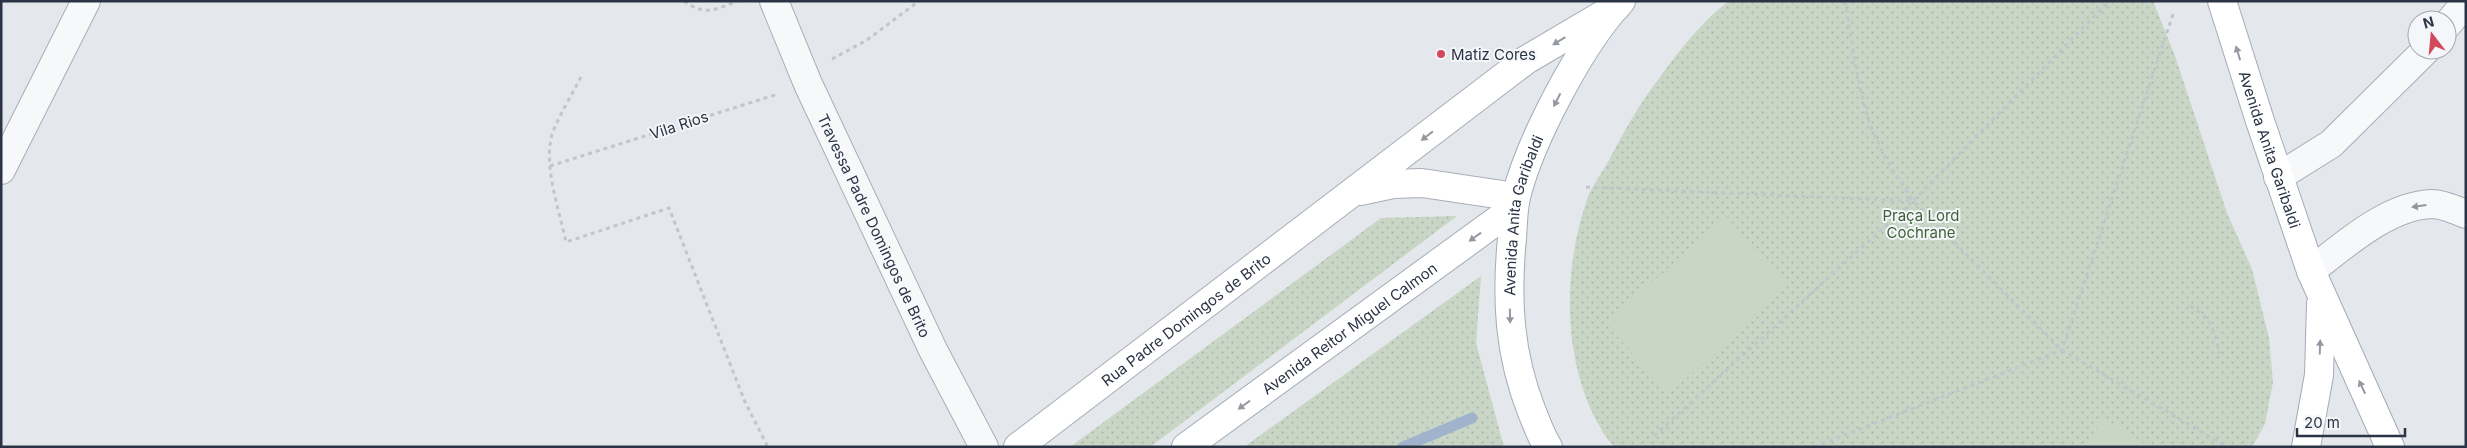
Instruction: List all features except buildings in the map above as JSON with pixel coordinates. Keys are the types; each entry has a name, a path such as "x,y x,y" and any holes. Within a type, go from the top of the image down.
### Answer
{"main road":[{"name":"Avenida Anita Garibaldi","path":"2222,1 2278,177 2321,298 2390,447"},
{"name":"Avenida Anita Garibaldi","path":"1548,447 1522,385 1510,330 1509,271 1515,203 1526,166 1555,104 1582,53 1618,4"},
{"name":"Rua Padre Domingos de Brito","path":"1018,447 1526,60 1618,4"},
{"name":"Rua Padre Domingos de Brito","path":"1354,192 1393,184 1422,183 1515,203"},
{"name":"Avenida Reitor Miguel Calmon","path":"1186,447 1515,203"},
{"name":"Avenida Anita Garibaldi","path":"2306,447 2319,375 2321,298"}],"street":[{"path":"1,170 86,1"},
{"name":"Travessa Padre Domingos de Brito","path":"774,1 806,79 933,350 984,447"},
{"path":"2457,13 2466,2"},
{"path":"2278,177 2331,144 2416,60"},
{"path":"2311,271 2346,244 2402,209 2434,204 2466,214"}],"path":[{"path":"684,1 701,11 710,11 738,1"},
{"name":"Vila Rios","path":"550,166 806,79 867,40 919,1"},
{"path":"1845,1 1856,66 1869,122 1888,164 1913,202 2062,350 2227,447"},
{"path":"1654,436 1913,202 2109,1"},
{"path":"2062,350 2173,14"},
{"path":"581,77 554,130 550,146 550,166 566,242 669,208 745,402 768,447"},
{"path":"1586,187 1913,202"},
{"path":"2190,306 2195,308 2212,326 2219,354"},
{"path":"1814,447 2062,350"}],"green space":[{"name":"Praça Lord Cochrane","path":"1729,1 2153,1 2175,56 2227,213 2252,269 2269,338 2273,382 2265,424 2252,447 1614,447 1597,421 1584,392 1575,361 1570,295 1578,230 1591,191 1645,98 1692,36"},
{"path":"1457,216 1150,447 1070,447 1381,218"},
{"path":"1726,216 1789,285 1669,394 1606,324"},
{"path":"1481,276 1476,343 1504,447 1244,447"},
{"path":"2104,418 2150,447 2083,447"}],"waterway":[{"path":"1403,447 1472,418"}],"place":[{"name":"Matiz Cores","path":"1441,54"}]}
